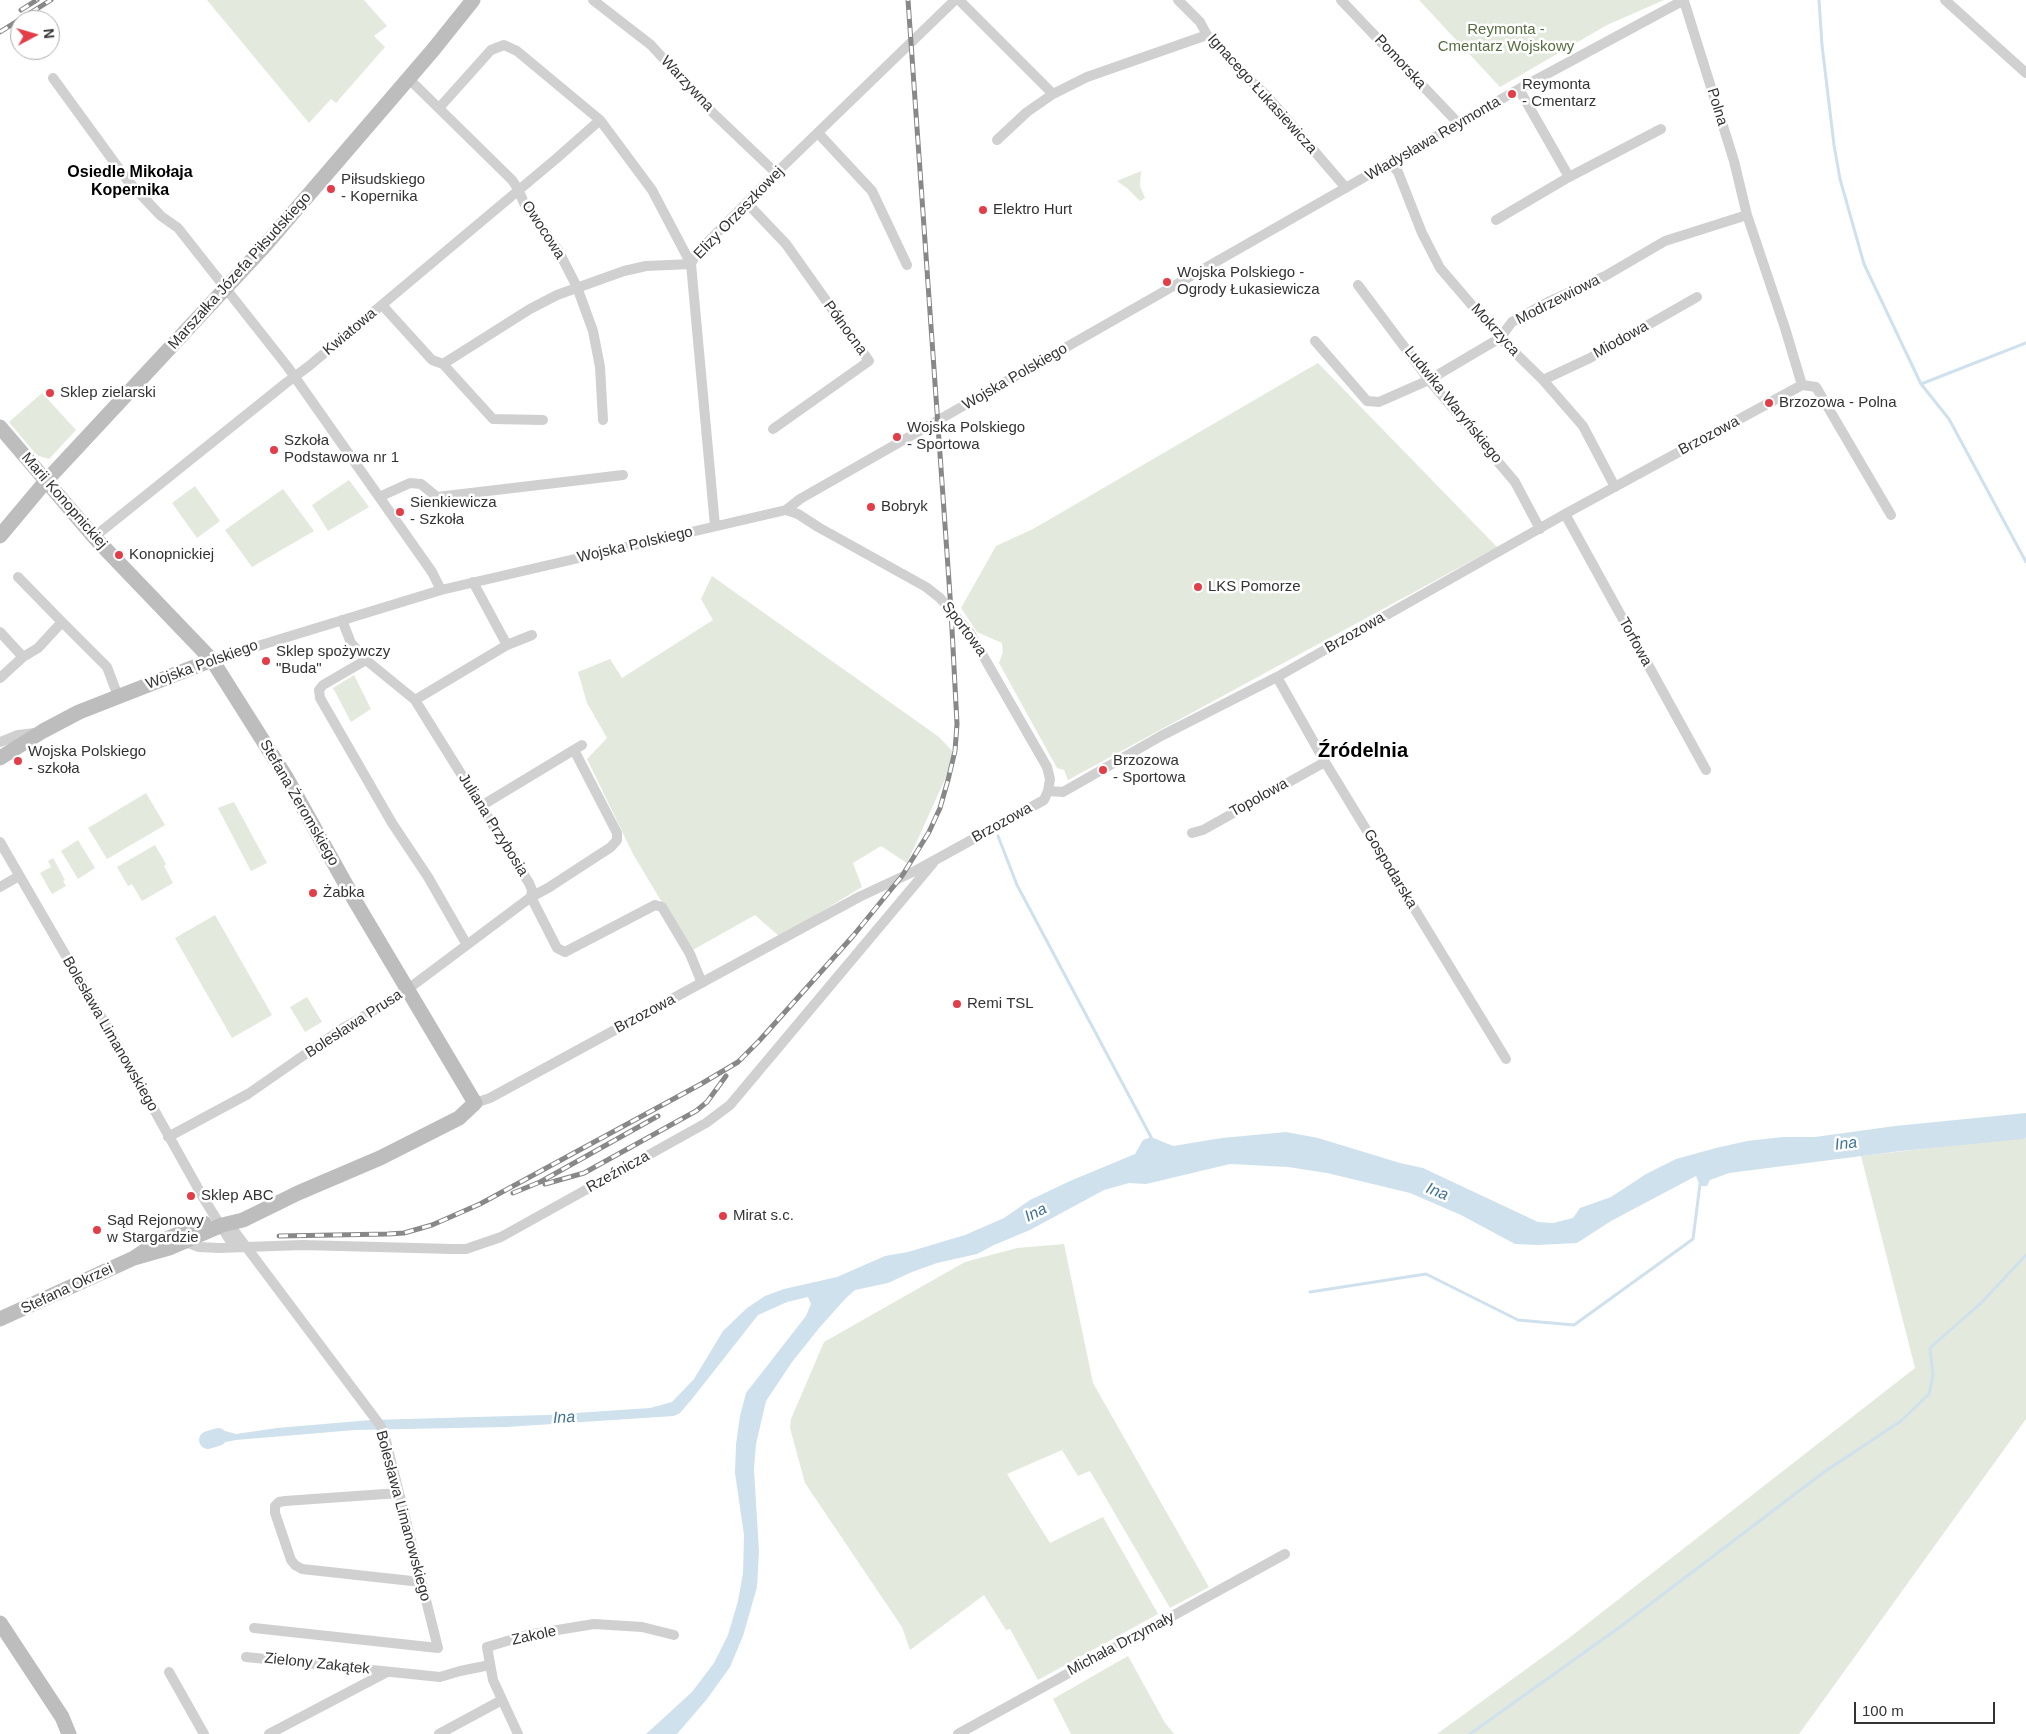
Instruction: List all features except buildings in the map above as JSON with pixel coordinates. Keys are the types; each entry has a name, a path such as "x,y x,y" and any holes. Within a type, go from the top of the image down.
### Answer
{"street":[{"name":"Marszałka Józefa Piłsudskiego","path":"0,536 46,481 226,290 298,208 473,0"},
{"name":"Warzywna","path":"593,0 651,45 714,113 776,174"},
{"name":"Elizy Orzeszkowej","path":"715,526 691,264 696,254 776,174 957,0"},
{"path":"957,0 1053,94"},
{"name":"Ignacego Łukasiewicza","path":"1178,0 1200,22 1207,35 1242,73 1267,96 1346,188"},
{"name":"Pomorska","path":"1341,0 1459,124"},
{"name":"Władysława Reymonta","path":"1235,251 1520,89 1684,0"},
{"name":"Polna","path":"1684,0 1734,161 1747,215"},
{"path":"1945,0 2026,73"},
{"path":"997,140 1027,112 1053,94 1087,77 1207,35"},
{"path":"439,108 491,50 504,44 517,51 600,120 652,190 691,264 646,266 577,287 530,309 443,364"},
{"path":"53,78 128,182 161,216 178,228 295,376 432,572 441,590"},
{"name":"Owocowa","path":"408,78 512,180 524,203 558,250 577,287 593,331 600,366 603,420"},
{"path":"1520,89 1569,177"},
{"name":"Kwiatowa","path":"94,537 382,305 600,120"},
{"path":"1496,220 1569,177 1661,129"},
{"path":"818,133 872,191 907,264"},
{"name":"Mokrzyca","path":"1390,163 1398,172 1422,233 1440,268 1500,338 1543,380 1583,426 1615,487"},
{"name":"Północna","path":"747,203 786,244 869,361 773,429"},
{"path":"1747,215 1802,385 1816,387 1891,515"},
{"name":"Modrzewiowa","path":"1315,342 1367,401 1379,402 1429,380 1500,338 1512,322 1550,300 1605,276 1665,241 1747,215"},
{"name":"Wojska Polskiego","path":"0,758 43,731 79,712 212,660 441,590 786,510 800,498 1235,251"},
{"name":"Ludwika Waryńskiego","path":"1358,285 1429,380 1515,482 1540,529"},
{"name":"Miodowa","path":"1543,380 1590,358 1697,297"},
{"path":"382,305 432,360 443,364 493,419 543,420"},
{"name":"Brzozowa","path":"219,1222 244,1220 298,1193 380,1158 459,1118 476,1103 490,1098 858,896 937,859 1044,800 1048,791 1063,792 1161,736 1277,677 1565,514 1802,385"},
{"name":"Marii Konopnickiej","path":"0,427 94,537 212,660"},
{"path":"379,497 410,483 421,484 437,497 623,475"},
{"name":"Sportowa","path":"786,510 798,514 926,587 940,598 970,633 1048,767 1050,778 1048,791"},
{"name":"Torfowa","path":"1565,514 1706,770"},
{"path":"18,577 107,666 118,696"},
{"path":"473,582 507,645"},
{"name":"Juliana Przybosia","path":"342,620 351,643 366,660 415,700 529,883 532,890 531,897 557,948 565,952 655,905 662,907 690,954 702,983"},
{"path":"0,678 23,657 38,648 62,622"},
{"path":"0,632 23,657"},
{"path":"415,700 507,645 532,635"},
{"name":"Stefana Żeromskiego","path":"212,660 282,770 355,901 476,1103"},
{"path":"366,660 323,685 319,690 320,698 392,823 428,877 467,945"},
{"name":"Gospodarska","path":"1277,677 1325,762 1506,1059"},
{"path":"0,742 18,735 43,731"},
{"name":"Bolesława Prusa","path":"168,1137 248,1094 343,1028 380,1007 531,897 611,847 617,840 617,833 578,748 481,806"},
{"name":"Topolowa","path":"1192,833 1203,830 1325,762"},
{"name":"Bolesława Limanowskiego","path":"0,842 128,1063 168,1137 234,1247"},
{"name":"Rzeźnicza","path":"185,1242 199,1246 234,1247 302,1245 466,1249 501,1237 706,1124 730,1106 937,859"},
{"path":"0,887 19,876"},
{"name":"Bolesława Limanowskiego","path":"219,1222 232,1228 380,1425 385,1437 438,1648 254,1628"},
{"name":"Stefana Okrzei","path":"0,1319 134,1258 185,1242 219,1222"},
{"name":"Stefana Okrzei","path":"134,1258 155,1244 219,1222"},
{"path":"399,1493 286,1501 280,1502 275,1506 275,1513 291,1560 302,1569 421,1582"},
{"name":"Michała Drzymały","path":"958,1734 1285,1554"},
{"path":"0,1622 57,1709 69,1734"},
{"name":"Zakole","path":"518,1734 493,1680 487,1647 527,1635 594,1624 642,1627 674,1635"},
{"name":"Zielony Zakątek","path":"246,1657 440,1678 460,1671 490,1665"},
{"path":"169,1672 204,1734"},
{"name":"Zielony Zakątek","path":"269,1734 388,1672"},
{"path":"439,1734 502,1700"}],"green space":[{"path":"207,0 364,0 387,26 374,36 385,47 336,103 331,99 309,123"},
{"name":"Reymonta - Cmentarz Wojskowy","path":"1419,0 1664,0 1607,25 1500,87"},
{"path":"1141,171 1140,186 1145,198 1140,201 1117,181"},
{"name":"LKS Pomorze","path":"1318,363 1497,547 1068,780 1064,770 1057,768 999,663 1003,652 1002,643 977,632 961,608 996,546 1033,529"},
{"path":"42,393 76,430 49,459 35,453 9,422"},
{"path":"349,480 369,507 328,531 312,505"},
{"path":"195,486 220,521 197,538 172,503"},
{"path":"283,489 314,531 252,567 225,530"},
{"path":"712,576 939,737 956,755 907,863 881,846 853,863 862,887 780,937 755,915 691,951 633,854 587,759 607,738 587,703 578,672 610,659 622,678 713,620 701,599"},
{"path":"354,675 371,709 351,722 333,688"},
{"path":"146,793 165,825 107,859 88,828"},
{"path":"234,802 267,863 251,871 218,808"},
{"path":"78,840 95,868 78,879 61,851"},
{"path":"155,845 166,864 164,866 173,883 142,901 132,884 128,886 117,867"},
{"path":"53,858 65,880 63,881 66,886 52,894 40,873 51,867 48,861"},
{"path":"215,915 272,1015 232,1038 175,938"},
{"path":"307,997 322,1022 305,1032 290,1007"},
{"path":"2026,1137 2026,1419 1799,1734 1437,1734 1569,1638 1915,1368 1861,1156"},
{"path":"1064,1244 1093,1383 1209,1587 1170,1608 1090,1471 1078,1476 1062,1450 1007,1474 1050,1543 1103,1517 1158,1614 1038,1680 1010,1629 1006,1630 984,1595 910,1650 902,1627 805,1483 790,1428 791,1419 824,1342 965,1262 1017,1248"},
{"path":"1128,1656 1165,1723 1174,1734 1071,1734 1053,1699"}],"water":[{"path":"2026,1113 2026,1137 2023,1139 1901,1151 1729,1173 1710,1180 1707,1186 1700,1186 1696,1176 1611,1221 1577,1243 1515,1244 1461,1215 1410,1193 1327,1173 1288,1167 1230,1164 1146,1184 1129,1183 1104,1190 1030,1230 977,1254 937,1263 888,1283 855,1290 820,1327 792,1362 766,1401 756,1444 754,1469 759,1552 757,1587 743,1636 730,1667 707,1699 677,1734 646,1734 692,1692 714,1663 728,1635 738,1601 743,1573 744,1535 735,1473 736,1444 746,1393 806,1316 811,1304 808,1297 787,1302 758,1315 692,1399 680,1413 674,1416 507,1427 355,1430 226,1442 225,1431 236,1434 277,1428 371,1420 546,1415 650,1408 672,1402 694,1379 723,1331 747,1308 765,1296 784,1289 837,1277 885,1256 908,1252 965,1235 1004,1218 1030,1200 1135,1154 1143,1140 1151,1137 1173,1146 1222,1138 1286,1132 1318,1138 1400,1163 1423,1168 1538,1222 1553,1223 1573,1218 1580,1208 1611,1197 1646,1174 1676,1159 1716,1148 1747,1141 1783,1137 1815,1137 1895,1126"}],"waterway":[{"path":"1819,0 1822,45 1840,179 1864,264 1921,384 2026,343"},
{"path":"1921,384 1949,419 2026,562"},
{"path":"998,836 1017,885 1151,1137"},
{"path":"1310,1292 1426,1274 1518,1320 1574,1325 1693,1239 1700,1184"},
{"path":"1470,1734 1620,1627 1824,1472 1901,1421 1929,1394 1933,1376 1930,1348 1981,1303 2026,1255"},
{"name":"Ina","path":"208,1440 218,1437"}],"railway":[{"path":"21,10 37,0"},
{"path":"0,32 51,0"},
{"path":"279,1236 404,1233 432,1225 480,1204 738,1062 853,936 902,876 929,832 940,808 948,780 955,751 957,724 951,610 908,0"},
{"path":"545,1184 584,1173 696,1111 707,1102 726,1076"},
{"path":"513,1193 540,1182 658,1116"}],"place":[{"name":"Reymonta - Cmentarz","path":"1512,94"},
{"name":"Piłsudskiego - Kopernika","path":"331,189"},
{"name":"Elektro Hurt","path":"983,210"},
{"name":"Wojska Polskiego - Ogrody Łukasiewicza","path":"1167,282"},
{"name":"Sklep zielarski","path":"50,393"},
{"name":"Brzozowa - Polna","path":"1769,403"},
{"name":"Wojska Polskiego - Sportowa","path":"897,437"},
{"name":"Szkoła Podstawowa nr 1","path":"274,450"},
{"name":"Bobryk","path":"871,507"},
{"name":"Sienkiewicza - Szkoła","path":"400,512"},
{"name":"Konopnickiej","path":"119,555"},
{"name":"LKS Pomorze","path":"1198,587"},
{"name":"Sklep spożywczy \"Buda\"","path":"266,661"},
{"name":"Wojska Polskiego - szkoła","path":"18,761"},
{"name":"Brzozowa - Sportowa","path":"1103,770"},
{"name":"Żabka","path":"313,893"},
{"name":"Remi TSL","path":"957,1004"},
{"name":"Sklep ABC","path":"191,1196"},
{"name":"Mirat s.c.","path":"723,1216"},
{"name":"Sąd Rejonowy w Stargardzie","path":"97,1230"}],"district":[{"name":"Osiedle Mikołaja Kopernika","path":"130,182"},
{"name":"Źródelnia","path":"1363,751"}]}
